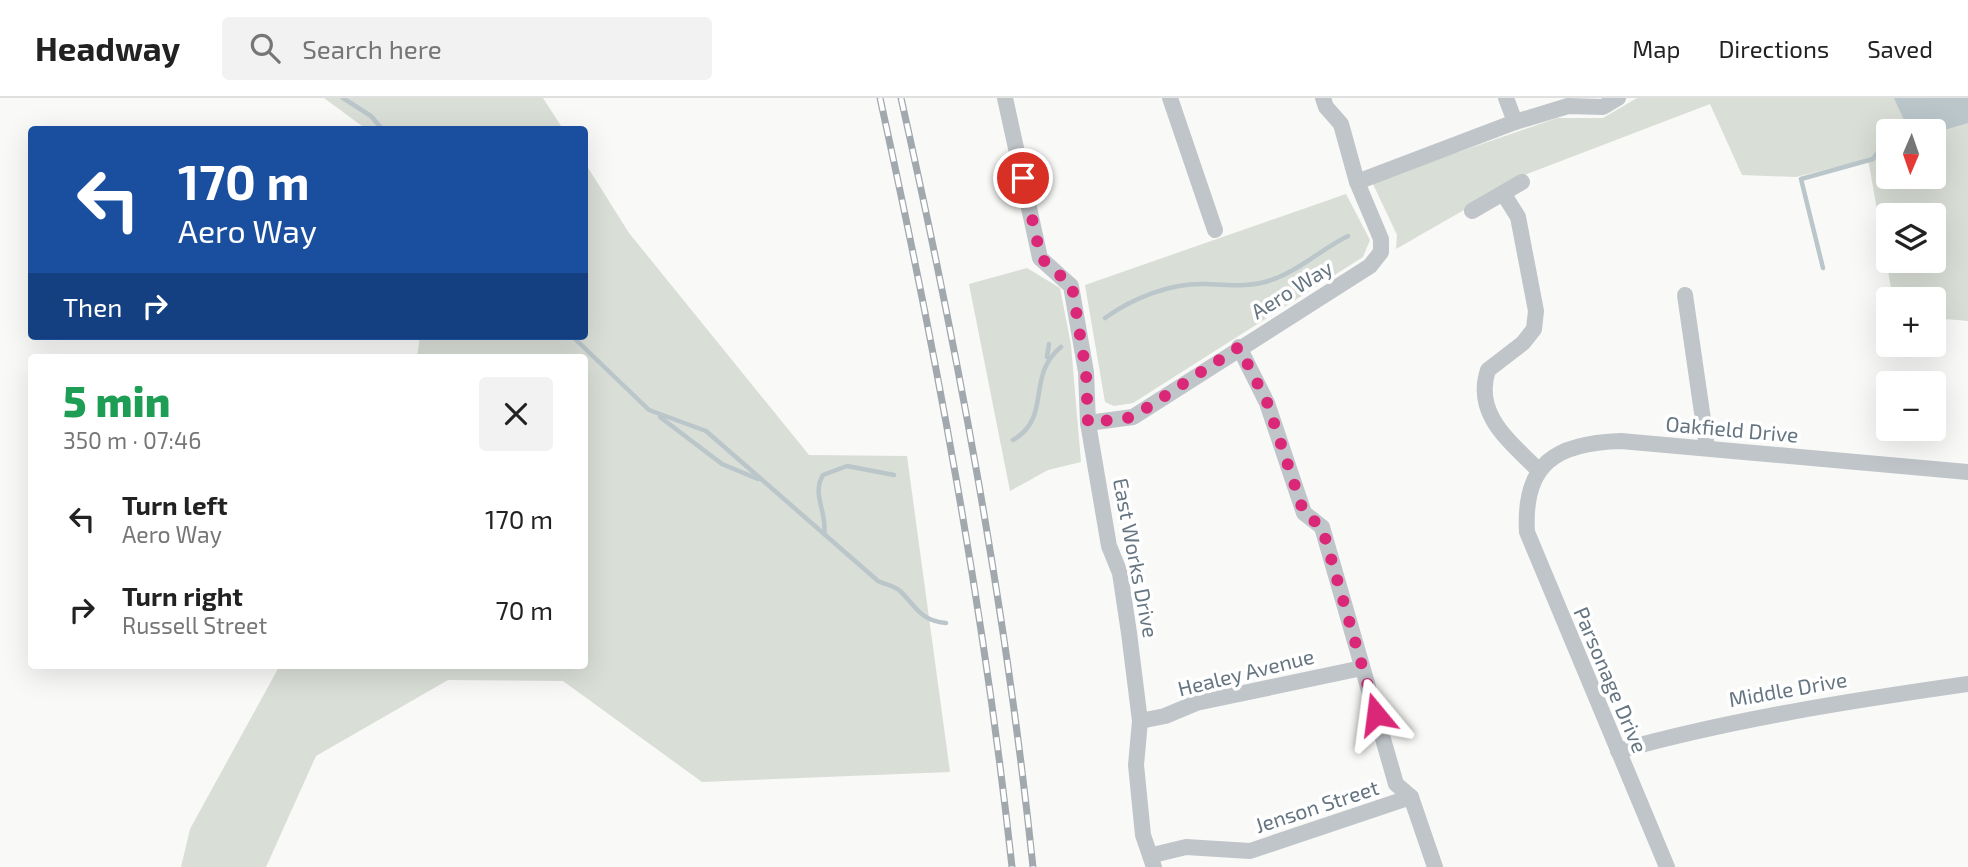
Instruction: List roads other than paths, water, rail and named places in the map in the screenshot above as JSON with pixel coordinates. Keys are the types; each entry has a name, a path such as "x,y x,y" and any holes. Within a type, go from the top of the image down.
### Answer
{"street":[{"name":"East Works Drive","path":"1005,98 1041,258 1072,286 1086,372 1088,423 1108,546 1120,573 1140,721 1136,765 1143,835 1153,861"},
{"path":"1170,98 1215,230"},
{"path":"1323,98 1326,107 1341,124 1357,182 1515,122 1568,106 1603,107 1618,98"},
{"path":"1506,98 1515,122"},
{"path":"1472,211 1522,181"},
{"name":"Aero Way","path":"1088,423 1133,417 1370,266 1381,252 1381,239 1357,182"},
{"path":"1503,193 1518,217 1536,310 1534,329 1523,343 1488,370 1486,408 1492,421 1539,471"},
{"path":"1685,296 1707,447"},
{"path":"1239,347 1267,402 1304,513 1322,527 1396,784 1411,797 1435,867"},
{"name":"Oakfield Drive","path":"1539,471 1559,453 1588,442 1621,441 1707,447 1919,470 1968,472"},
{"name":"Parsonage Drive","path":"1539,471 1529,489 1525,506 1527,533 1667,867"},
{"name":"Healey Avenue","path":"1140,721 1165,716 1196,703 1362,668"},
{"name":"Middle Drive","path":"1618,751 1705,727 1796,709 1968,684"},
{"name":"Jenson Street","path":"1153,861 1186,847 1250,851 1411,797"}],"waterway":[{"path":"343,98 371,116 380,126"},
{"path":"1823,268 1801,179 1873,159 1876,155"},
{"path":"1105,318 1140,298 1165,289 1192,284 1248,285 1274,279 1348,236"},
{"path":"576,340 649,410 706,431 878,581 898,589 924,616 946,623"},
{"path":"1047,357 1049,344"},
{"path":"1013,440 1025,431 1032,420 1044,371 1050,358 1061,347"},
{"path":"660,417 722,464 758,479"},
{"path":"824,534 819,497 823,475 847,466 894,475"}],"railway":[{"path":"880,98 957,481 1001,770 1012,867"},
{"path":"901,98 942,289 978,481 1009,673 1033,867"}]}
